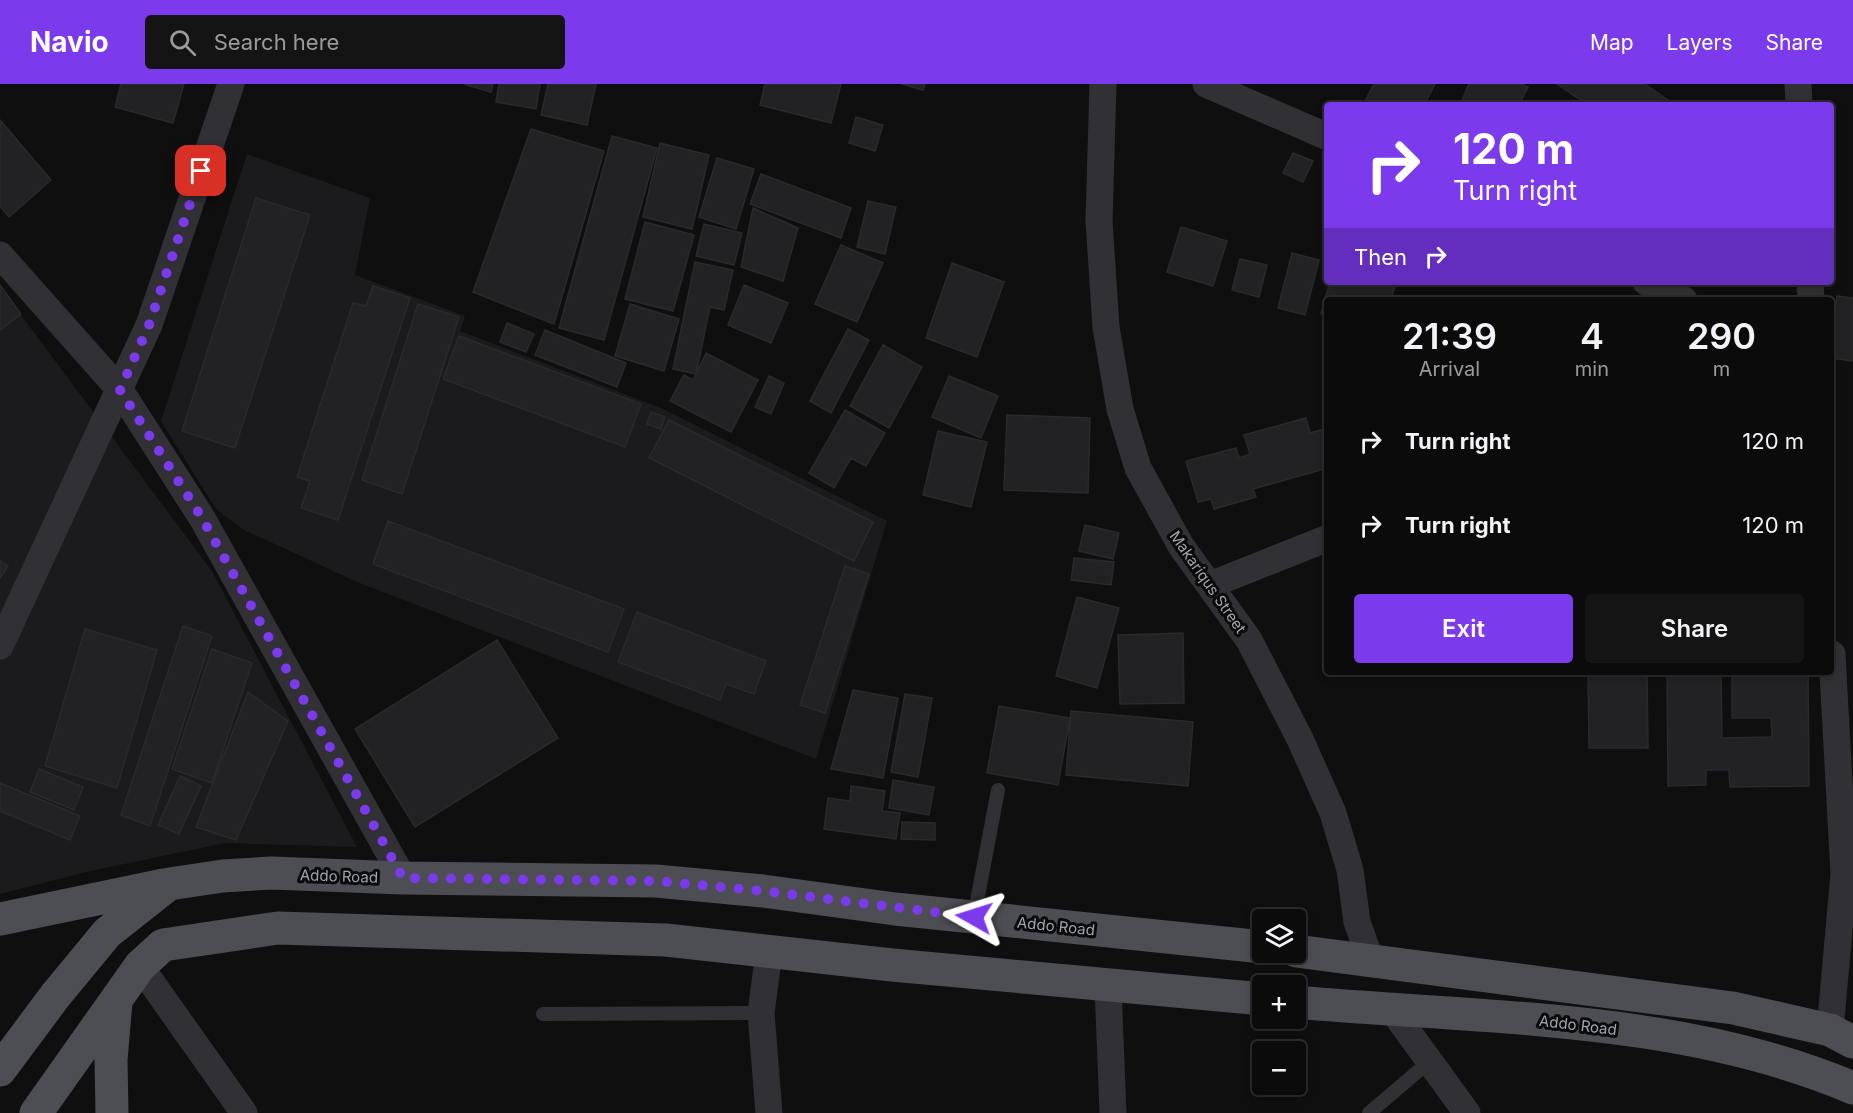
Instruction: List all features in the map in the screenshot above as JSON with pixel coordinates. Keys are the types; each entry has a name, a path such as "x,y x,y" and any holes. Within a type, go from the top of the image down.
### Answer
{"main road":[{"name":"Addo Road","path":"0,920 169,884 271,873 403,878 656,881 1252,946"},
{"path":"0,1070 55,996 107,933 169,884"},
{"path":"36,1113 140,966 163,945 278,928 666,940 1108,986 1252,998"},
{"path":"1306,952 1370,958 1590,990 1682,1000 1842,1036"},
{"path":"112,1113 111,1060 116,998"},
{"name":"Addo Road","path":"1306,1003 1542,1021 1683,1038 1804,1067 1853,1088"}],"street":[{"path":"0,646 149,325 231,84"},
{"name":"Makariqus Street","path":"1103,84 1099,221 1106,327 1120,409 1138,468 1181,546 1249,640 1300,739 1333,813 1350,870 1357,922 1370,958"},
{"path":"1206,84 1324,134"},
{"path":"1798,84 1799,102"},
{"path":"0,255 120,390 208,528 403,878"},
{"path":"1652,285 1678,297"},
{"path":"1210,585 1324,539"},
{"path":"1834,662 1843,697 1842,1036"},
{"path":"769,952 761,1013 769,1113"},
{"path":"140,966 244,1113"},
{"path":"1108,986 1113,1113"},
{"path":"1393,1011 1467,1113"}],"lane":[{"path":"974,917 998,789"},
{"path":"543,1014 761,1013"},
{"path":"1369,1113 1430,1061"}],"shaded area":[{"path":"247,154 370,198 355,275 465,316 460,331 661,408 887,521 816,759 357,582 242,529 216,509 161,421"},
{"path":"0,287 212,571 357,847 225,843 86,872 0,894"}],"building":[{"path":"121,84 184,84 173,123 115,107"},
{"path":"464,84 493,84 491,92"},
{"path":"499,84 540,84 536,109 496,102"},
{"path":"548,84 596,84 587,125 541,115"},
{"path":"765,84 841,84 831,123 760,105"},
{"path":"902,84 925,84 923,90"},
{"path":"1374,84 1435,84 1426,102 1365,102"},
{"path":"1469,84 1522,84 1528,87 1520,102 1461,102"},
{"path":"1557,84 1645,84 1671,102 1584,102"},
{"path":"856,117 883,125 875,151 849,143"},
{"path":"0,120 51,180 9,217 0,206"},
{"path":"531,129 604,151 554,324 473,292"},
{"path":"612,136 657,148 604,340 559,328"},
{"path":"660,143 709,155 692,229 643,217"},
{"path":"1293,153 1313,161 1303,182 1283,173"},
{"path":"717,158 754,169 736,229 699,217"},
{"path":"761,174 851,208 841,238 750,204"},
{"path":"256,198 310,215 235,448 182,431"},
{"path":"868,201 896,207 885,254 857,247"},
{"path":"753,208 798,228 783,281 741,267"},
{"path":"645,222 694,235 673,311 625,299"},
{"path":"704,224 742,233 734,265 696,256"},
{"path":"1181,227 1227,241 1213,286 1167,272"},
{"path":"841,245 883,263 857,322 815,304"},
{"path":"1292,253 1319,260 1305,315 1278,308"},
{"path":"1240,259 1267,265 1259,297 1232,290"},
{"path":"695,262 733,270 724,310 710,307 696,374 673,369"},
{"path":"952,263 1004,282 977,357 926,338"},
{"path":"0,285 21,314 0,330"},
{"path":"744,285 788,303 771,343 728,325"},
{"path":"1329,285 1395,285 1392,297 1326,297"},
{"path":"373,286 410,298 338,520 301,508 310,481 297,477 353,303 366,306"},
{"path":"1837,296 1853,298 1853,361 1834,358 1834,319"},
{"path":"418,304 459,317 402,494 362,480"},
{"path":"630,304 679,319 664,371 615,356"},
{"path":"507,323 534,334 526,352 500,342"},
{"path":"848,329 869,340 831,413 810,401"},
{"path":"545,330 626,363 617,387 535,355"},
{"path":"459,336 641,404 625,447 443,379"},
{"path":"883,345 922,367 889,428 850,406"},
{"path":"706,353 758,380 731,432 670,401 684,375 693,380"},
{"path":"769,376 784,383 771,414 755,407"},
{"path":"949,376 998,396 981,438 932,417"},
{"path":"845,410 885,433 866,466 851,458 834,488 809,473"},
{"path":"651,412 665,417 661,429 647,424"},
{"path":"1007,415 1090,418 1088,493 1004,490"},
{"path":"1306,418 1310,433 1324,429 1324,469 1253,489 1256,497 1214,509 1211,499 1198,502 1186,461 1236,448 1239,458 1250,454 1244,435"},
{"path":"669,420 873,522 854,561 649,458"},
{"path":"938,431 987,442 971,507 923,495"},
{"path":"388,521 624,609 608,652 373,564"},
{"path":"1085,525 1119,533 1113,559 1079,551"},
{"path":"1074,558 1114,562 1111,585 1071,580"},
{"path":"0,561 8,566 0,578"},
{"path":"845,566 869,574 825,713 800,705"},
{"path":"1077,597 1119,608 1097,688 1056,676"},
{"path":"637,612 766,661 754,694 726,684 720,700 618,662"},
{"path":"183,626 212,636 150,826 121,815"},
{"path":"85,629 157,650 117,788 45,766"},
{"path":"1183,633 1184,703 1120,704 1118,635"},
{"path":"497,640 558,738 415,827 355,729"},
{"path":"212,649 252,663 212,783 172,769"},
{"path":"1588,675 1647,675 1648,748 1589,748"},
{"path":"1667,675 1721,675 1722,738 1772,737 1771,718 1732,718 1732,675 1808,675 1809,786 1730,787 1729,770 1706,770 1706,785 1668,786"},
{"path":"853,690 898,698 883,778 831,769"},
{"path":"248,692 288,721 236,840 196,827"},
{"path":"905,694 932,698 918,777 891,772"},
{"path":"999,706 1070,718 1058,785 987,773"},
{"path":"1071,711 1193,722 1188,786 1066,775"},
{"path":"39,769 83,787 74,810 30,792"},
{"path":"180,776 201,786 179,834 158,825"},
{"path":"893,780 934,787 929,815 889,808"},
{"path":"0,783 80,816 70,840 0,811"},
{"path":"851,786 885,791 882,811 900,813 896,839 824,829 828,798 850,801"},
{"path":"902,822 935,823 935,840 901,839"}],"route":[{"path":"201,171 149,325 120,390 202,518 260,618 403,878 656,881 763,891 974,917"}]}
